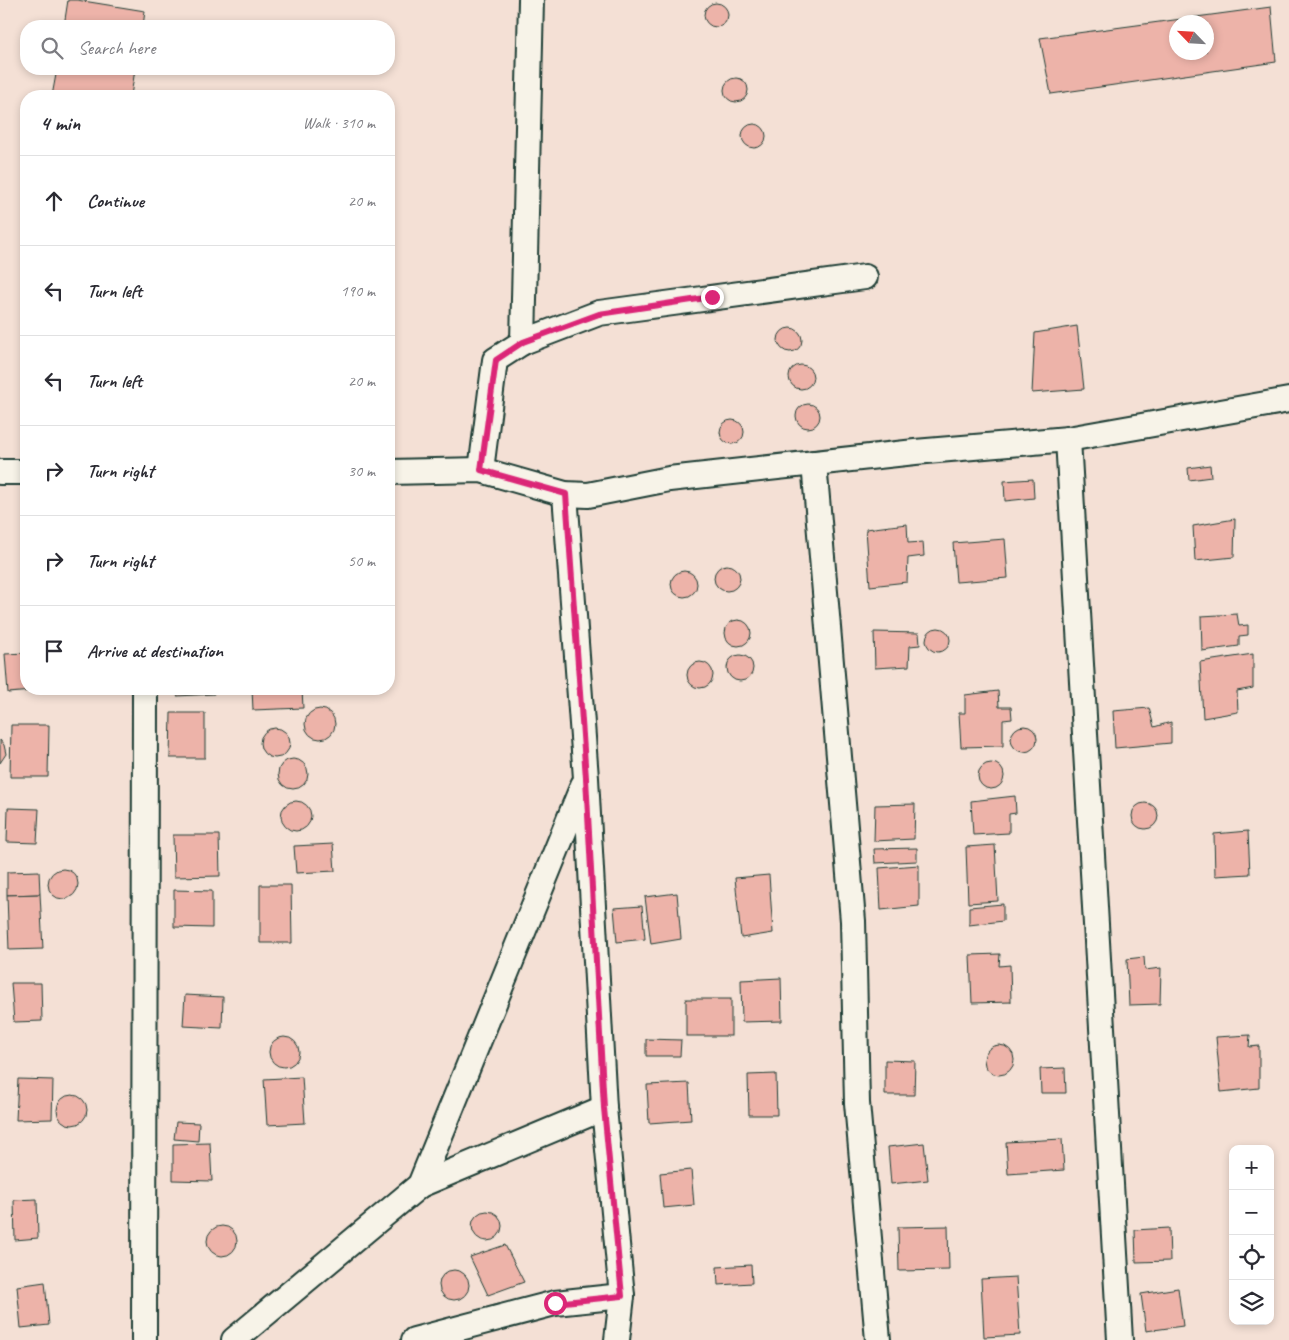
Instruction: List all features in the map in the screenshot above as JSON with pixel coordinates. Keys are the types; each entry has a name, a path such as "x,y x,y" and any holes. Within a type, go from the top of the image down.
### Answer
{"street":[{"path":"523,342 531,0"},
{"path":"481,470 496,360 523,342 599,314 865,277"},
{"path":"395,472 481,470 566,494 588,495 669,478 915,452 1068,439 1289,400"},
{"path":"1068,439 1120,1340"},
{"path":"814,463 853,921 857,1103 878,1340"},
{"path":"0,472 20,472"},
{"path":"566,494 586,778 604,1108 622,1296 617,1340"},
{"path":"144,1340 145,695"},
{"path":"420,1185 586,778"},
{"path":"234,1340 420,1185 604,1108"},
{"path":"414,1340 555,1303 622,1296"}],"building":[{"path":"68,0 145,11 144,20 65,20"},
{"path":"716,3 725,6 728,15 725,24 716,27 707,24 704,15 707,6"},
{"path":"1271,7 1276,62 1051,94 1040,38 1169,21 1169,60 1214,60 1214,15 1211,15"},
{"path":"56,75 134,75 132,90 53,90"},
{"path":"736,78 745,81 748,90 745,99 736,102 727,99 724,90 727,81"},
{"path":"754,124 763,127 766,136 763,145 754,148 745,145 742,136 745,127"},
{"path":"1077,326 1084,389 1032,393 1035,333"},
{"path":"790,328 799,331 802,340 799,349 790,352 781,349 778,340 781,331"},
{"path":"801,365 810,368 813,377 810,386 801,389 792,386 789,377 792,368"},
{"path":"808,404 817,407 820,416 817,425 808,428 799,425 796,416 799,407"},
{"path":"732,420 741,423 744,432 741,441 732,444 723,441 720,432 723,423"},
{"path":"1210,465 1211,477 1189,480 1188,468"},
{"path":"1033,479 1034,498 1005,501 1004,481"},
{"path":"1235,519 1234,557 1195,561 1193,526"},
{"path":"907,524 908,543 923,542 924,556 908,558 907,582 870,586 866,529"},
{"path":"1005,539 1008,578 956,582 953,543"},
{"path":"727,565 736,569 740,578 736,587 727,591 718,587 714,578 718,569"},
{"path":"684,571 693,575 697,584 693,593 684,597 675,593 671,584 675,575"},
{"path":"1237,614 1239,626 1248,625 1248,635 1239,636 1239,646 1202,651 1201,616"},
{"path":"738,620 747,624 751,633 747,642 738,646 729,642 725,633 729,624"},
{"path":"938,628 947,631 950,640 947,649 938,652 929,649 926,640 929,631"},
{"path":"874,632 919,633 920,645 910,646 909,666 875,668"},
{"path":"20,653 20,692 8,693 5,654"},
{"path":"1253,654 1253,688 1237,691 1238,712 1203,718 1200,662"},
{"path":"740,655 749,659 753,668 749,677 740,681 731,677 727,668 731,659"},
{"path":"700,662 709,666 713,675 709,684 700,688 691,684 687,675 691,666"},
{"path":"998,691 999,707 1011,707 1012,719 1003,720 1003,746 961,747 959,713 965,713 965,695"},
{"path":"252,695 302,695 303,708 253,710"},
{"path":"1149,708 1154,727 1171,722 1171,743 1115,748 1113,711"},
{"path":"320,709 326,710 334,718 334,730 326,738 320,739 314,738 306,730 305,724 306,718 314,710"},
{"path":"171,713 205,713 205,758 170,758"},
{"path":"11,725 49,725 48,777 10,777"},
{"path":"1024,726 1033,730 1037,739 1033,748 1024,752 1015,748 1011,739 1015,730"},
{"path":"275,728 281,729 289,737 289,749 281,757 275,758 269,757 261,749 260,743 261,737 269,729"},
{"path":"0,740 4,745 6,754 0,763"},
{"path":"293,759 299,760 307,768 307,780 299,788 293,789 287,788 279,780 278,774 279,768 287,760"},
{"path":"991,763 1000,767 1004,776 1000,785 991,789 982,785 978,776 982,767"},
{"path":"1015,796 1016,813 1009,814 1009,833 973,835 971,801"},
{"path":"296,801 302,802 310,810 310,822 302,830 296,831 290,830 282,822 281,816 282,810 290,802"},
{"path":"1145,803 1154,807 1158,816 1154,825 1145,829 1136,825 1132,816 1136,807"},
{"path":"915,804 914,839 874,841 875,805"},
{"path":"8,808 39,809 37,843 7,842"},
{"path":"1248,831 1250,874 1215,876 1214,834"},
{"path":"173,835 219,835 220,876 174,877"},
{"path":"333,844 335,871 296,873 294,846"},
{"path":"995,845 998,901 968,903 966,847"},
{"path":"917,848 917,861 875,863 874,849"},
{"path":"919,865 919,906 881,910 879,868"},
{"path":"63,869 69,870 77,878 77,890 69,898 63,899 57,898 49,890 48,884 49,878 57,870"},
{"path":"39,871 40,894 7,895 7,872"},
{"path":"769,875 773,933 741,938 735,878"},
{"path":"260,885 291,885 292,943 260,943"},
{"path":"174,890 212,891 212,928 174,927"},
{"path":"677,893 681,939 651,944 645,897"},
{"path":"40,894 43,949 9,950 7,895"},
{"path":"1003,904 1003,921 969,925 969,907"},
{"path":"642,906 645,939 617,942 614,908"},
{"path":"1000,954 999,966 1010,965 1011,1002 972,1003 970,955"},
{"path":"1144,957 1145,970 1161,968 1160,1004 1129,1005 1127,959"},
{"path":"781,978 782,1021 742,1022 741,980"},
{"path":"11,983 41,983 42,1021 14,1022"},
{"path":"185,995 223,997 222,1028 183,1026"},
{"path":"686,999 731,999 731,1036 686,1036"},
{"path":"1250,1035 1249,1047 1259,1046 1259,1088 1221,1092 1216,1037"},
{"path":"284,1037 290,1038 298,1046 298,1058 290,1066 284,1067 278,1066 270,1058 269,1052 270,1046 278,1038"},
{"path":"646,1039 681,1040 680,1056 646,1056"},
{"path":"999,1045 1005,1046 1013,1054 1013,1066 1005,1074 999,1075 993,1074 985,1066 984,1060 985,1054 993,1046"},
{"path":"885,1060 915,1061 914,1095 885,1095"},
{"path":"1065,1068 1066,1093 1041,1093 1040,1069"},
{"path":"776,1074 777,1115 749,1115 748,1075"},
{"path":"302,1077 305,1123 267,1125 264,1079"},
{"path":"18,1079 53,1080 52,1119 16,1120"},
{"path":"689,1083 691,1120 649,1123 647,1085"},
{"path":"72,1095 78,1096 86,1104 86,1116 78,1124 72,1125 66,1124 58,1116 57,1110 58,1104 66,1096"},
{"path":"176,1122 199,1123 198,1141 174,1139"},
{"path":"1062,1139 1064,1170 1008,1174 1006,1142"},
{"path":"210,1143 212,1181 173,1180 173,1144"},
{"path":"924,1143 928,1180 891,1184 888,1147"},
{"path":"691,1170 694,1205 663,1208 660,1173"},
{"path":"37,1199 38,1238 15,1240 14,1200"},
{"path":"487,1211 493,1212 501,1220 501,1232 493,1240 487,1241 481,1240 473,1232 472,1226 473,1220 481,1212"},
{"path":"222,1226 228,1227 236,1235 236,1247 228,1255 222,1256 216,1255 208,1247 207,1241 208,1235 216,1227"},
{"path":"948,1226 949,1270 899,1271 898,1227"},
{"path":"1169,1228 1170,1261 1136,1262 1135,1230"},
{"path":"505,1245 524,1282 488,1295 470,1257"},
{"path":"751,1265 752,1283 718,1285 717,1267"},
{"path":"454,1270 460,1271 468,1279 468,1291 460,1299 454,1300 448,1299 440,1291 439,1285 440,1279 448,1271"},
{"path":"1016,1277 1020,1335 984,1337 981,1279"},
{"path":"45,1282 49,1325 21,1328 17,1286"},
{"path":"1178,1288 1183,1326 1146,1331 1141,1294"}],"route":[{"path":"555,1303 622,1296 604,1108 586,778 566,494 481,470 496,360 523,342 599,314 712,297"}]}
